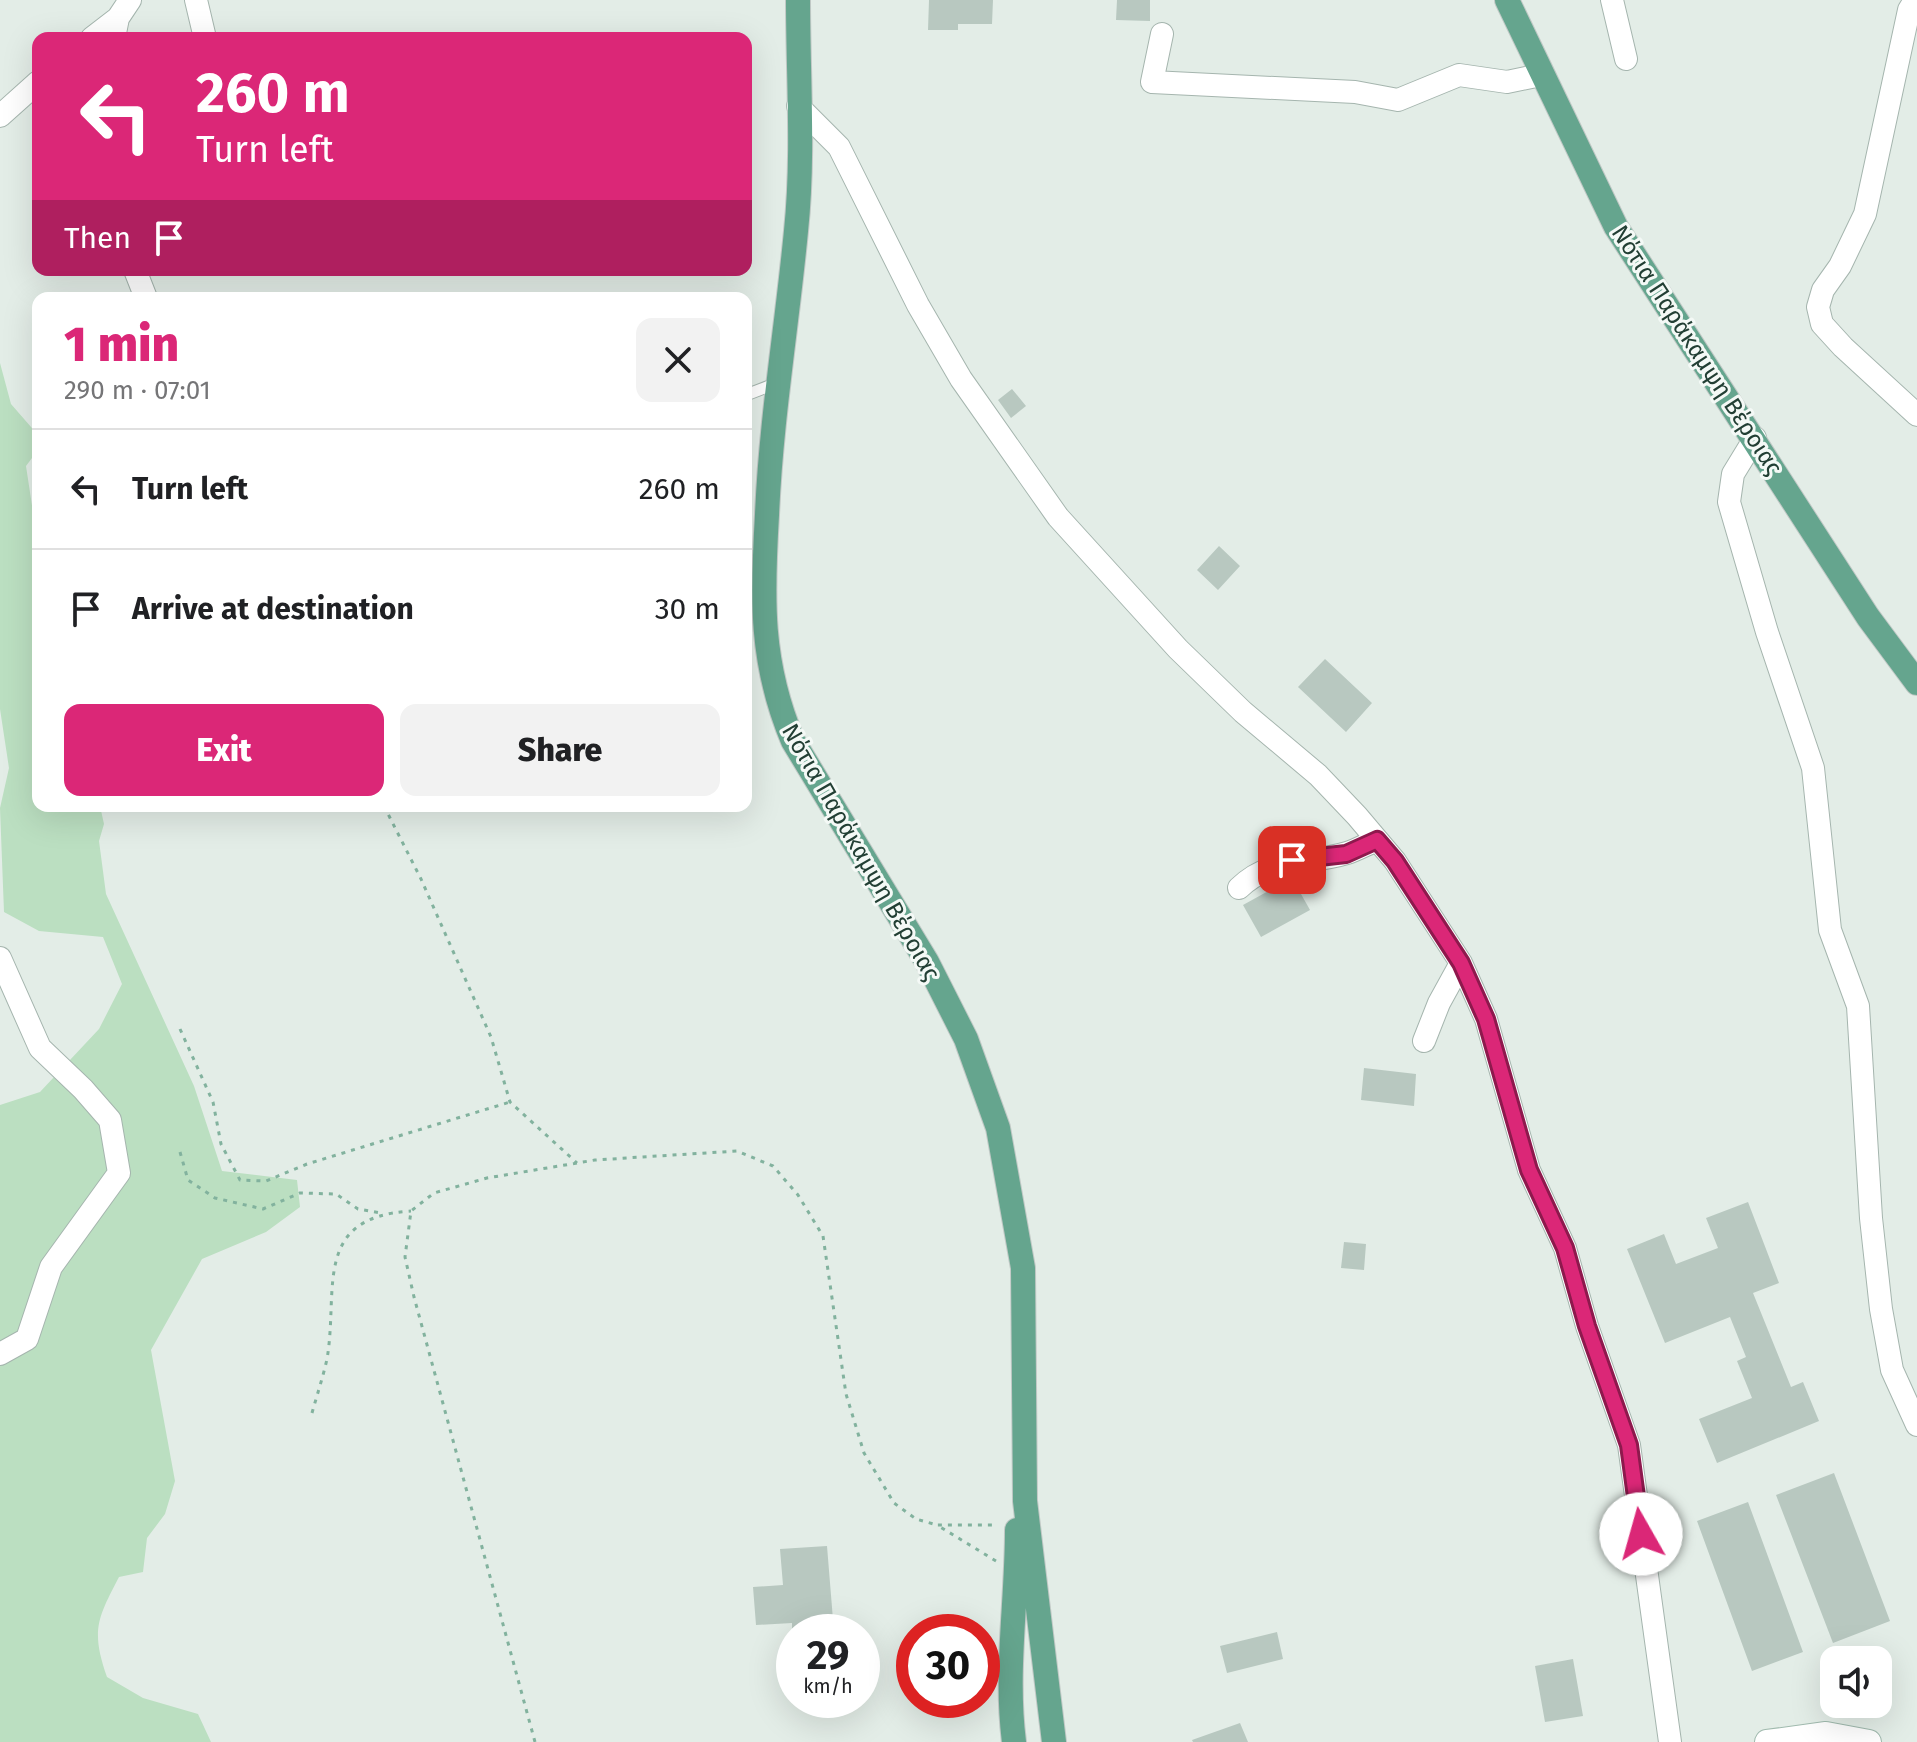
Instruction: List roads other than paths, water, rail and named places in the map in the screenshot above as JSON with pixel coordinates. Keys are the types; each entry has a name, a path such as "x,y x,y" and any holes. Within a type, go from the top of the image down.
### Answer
{"main road":[{"name":"Νότια Παράκαμψη Βέροιας","path":"798,0 796,229 777,383 763,594 769,667 778,705 793,741 927,962 966,1039 998,1128 1023,1268 1025,1501 1054,1742"},
{"name":"Νότια Παράκαμψη Βέροιας","path":"1507,0 1616,227 1868,617 1917,683"},
{"name":"Νότια Παράκαμψη Βέροιας","path":"1014,1742 1011,1636 1017,1574 1017,1525 1025,1501"}],"street":[{"path":"196,0 204,32"},
{"path":"1612,0 1626,59"},
{"path":"1915,0 1909,10 1865,214 1840,266 1823,290 1818,307 1822,324 1843,347 1917,415"},
{"path":"101,32 120,19"},
{"path":"1162,34 1152,82 1343,91 1398,100 1459,75 1507,82 1541,75"},
{"path":"0,116 32,87"},
{"path":"798,106 839,147 939,342 1058,517 1178,649 1243,712 1318,775 1377,840 1395,861 1461,963 1486,1019 1529,1170 1565,1248 1587,1326 1629,1445 1670,1742"},
{"path":"1755,438 1733,474 1729,502 1767,632 1813,768 1830,930 1858,1006 1871,1218 1881,1309 1892,1370 1917,1425"},
{"path":"1239,888 1253,874 1292,860 1346,854 1377,840"},
{"path":"0,958 40,1048 110,1120 119,1173 51,1267 27,1339 0,1354"},
{"path":"1424,1041 1439,1003 1461,963"},
{"path":"1767,1742 1826,1734 1869,1742"}],"lane":[{"path":"752,393 777,383"}]}
